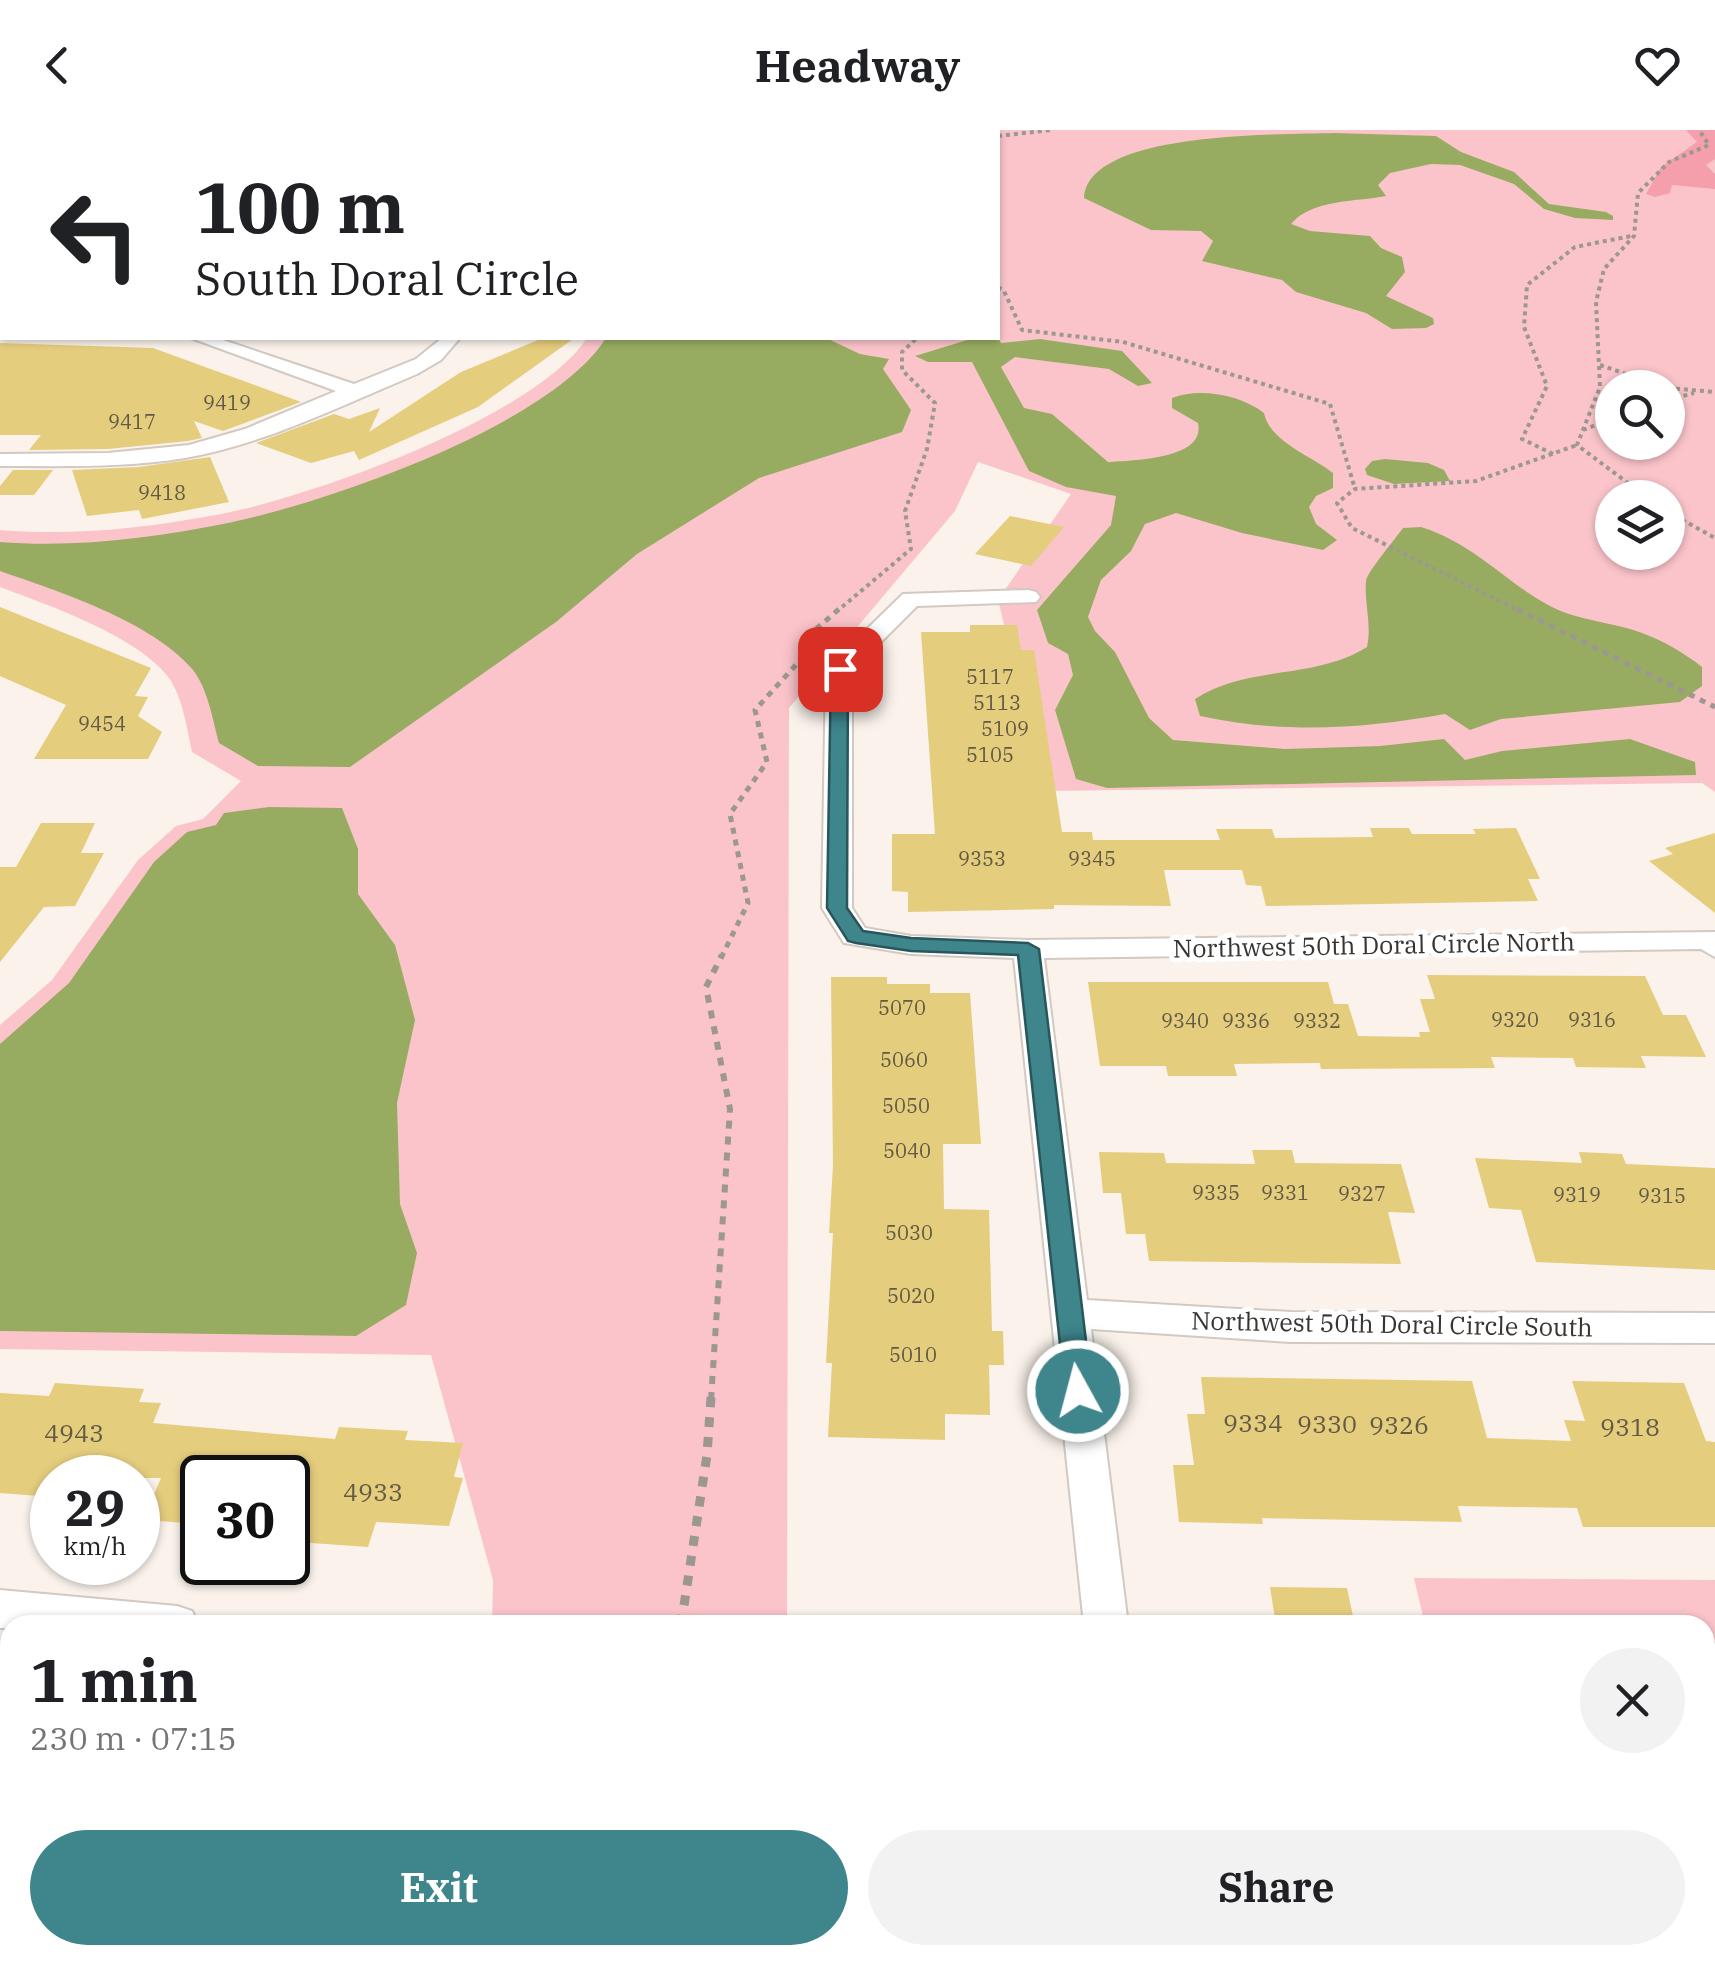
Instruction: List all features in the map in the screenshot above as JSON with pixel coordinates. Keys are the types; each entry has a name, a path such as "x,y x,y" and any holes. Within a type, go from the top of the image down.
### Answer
{"street":[{"path":"206,340 355,391"},
{"path":"0,460 118,459 178,453 280,425 444,350 450,340"},
{"path":"1028,597 911,599 840,669 837,908 856,936 911,945 1028,949 1105,1615"},
{"name":"Northwest 50th Doral Circle North","path":"1028,949 1710,940 1715,948"},
{"name":"Northwest 50th Doral Circle South","path":"1070,1313 1291,1327 1715,1328"},
{"path":"0,1610 59,1615"}],"path":[{"path":"1000,136 1051,130"},
{"path":"1698,130 1709,145 1669,162 1638,193 1634,236 1622,246 1596,286 1602,383 1576,445 1476,481 1355,489 1337,503 1352,528 1715,708"},
{"path":"1554,454 1522,439 1547,386 1524,327 1527,285 1575,246 1634,236"},
{"path":"1000,288 1022,330 1123,342 1330,404 1355,489"},
{"path":"680,1615 708,1455 730,1109 706,988 748,903 730,814 767,762 755,710 804,656 816,630 911,548 905,510 927,449 935,403 902,370 902,352 915,340"},
{"path":"1600,365 1615,370"},
{"path":"1685,390 1715,392"},
{"path":"1685,395 1700,391"},
{"path":"1583,430 1595,425"},
{"path":"1576,445 1624,480"},
{"path":"1685,521 1715,538"}],"shaded area":[{"path":"1000,130 1715,130 1715,792 1702,783 1045,791 998,600 1071,494 978,462 955,511 789,708 787,1615 492,1615 493,1580 431,1355 0,1349 0,1025 52,980 138,860 176,826 203,819 241,781 192,752 178,695 155,663 115,635 0,587 0,530 111,529 261,505 419,449 521,396 560,368 585,340 1000,340"},
{"path":"1686,130 1715,130 1715,159 1706,165 1715,174 1715,189 1672,185 1670,193 1655,197 1646,194 1661,167 1697,142"},
{"path":"1334,133 1436,136 1461,152 1514,172 1549,204 1606,212 1613,220 1575,218 1544,209 1514,184 1460,165 1431,164 1390,173 1378,185 1386,196 1322,206 1300,216 1291,224 1310,231 1370,236 1381,248 1402,257 1405,272 1386,296 1433,318 1434,324 1426,328 1392,329 1366,313 1296,292 1282,280 1202,261 1213,241 1201,231 1151,230 1084,198 1094,176 1117,159 1151,148 1233,137"},
{"path":"1040,339 1122,351 1152,383 1138,386 1109,369 1015,357 1001,367 1024,408 1052,414 1108,462 1166,455 1191,444 1198,435 1198,423 1172,408 1172,398 1207,393 1232,397 1255,407 1283,440 1333,473 1333,488 1316,496 1309,507 1316,524 1337,540 1323,550 1242,533 1176,513 1145,524 1131,551 1101,580 1088,617 1095,631 1115,652 1149,718 1173,740 1285,749 1444,739 1465,760 1502,751 1630,739 1695,762 1696,775 1107,788 1076,779 1055,710 1073,675 1068,654 1048,643 1037,610 1111,525 1116,496 1066,487 1029,471 972,362 928,362 915,356 967,340 1001,343"},
{"path":"604,340 830,340 860,354 889,359 883,369 911,410 902,432 759,478 637,554 556,622 350,767 258,766 219,743 203,686 176,653 103,610 0,571 0,542 86,543 172,533 271,513 377,478 489,429 538,401 578,370"},
{"path":"1372,461 1428,463 1444,470 1450,481 1394,484 1367,475 1365,469"},
{"path":"1421,527 1458,544 1552,607 1642,633 1674,648 1702,667 1702,686 1680,702 1501,719 1470,730 1445,714 1323,727 1262,725 1200,716 1195,699 1215,688 1326,664 1367,647 1366,581 1403,528"},
{"path":"269,807 342,808 358,849 358,894 395,945 415,1020 397,1103 400,1204 417,1253 406,1305 356,1336 0,1331 0,1044 69,983 154,862 187,832 216,825 224,813"},
{"path":"1414,1578 1715,1580 1715,1615 1423,1615"}],"building":[{"path":"538,340 572,340 478,407 359,460 354,451 311,463 256,443 334,414 349,419 380,408 369,432 461,372"},
{"path":"0,343 153,348 301,402 223,431 194,421 202,438 188,441 108,449 29,450 41,435 0,435"},
{"path":"210,457 229,502 142,519 139,510 87,516 72,470 139,467"},
{"path":"13,470 53,470 34,495 0,495 0,486"},
{"path":"1010,516 1064,527 1031,566 975,554"},
{"path":"0,607 151,668 135,696 148,697 138,716 162,732 148,759 34,759 66,705 0,676"},
{"path":"970,625 1017,625 1021,650 1034,650 1062,832 1092,832 1093,840 1220,840 1216,829 1272,829 1275,838 1373,837 1370,828 1409,828 1412,834 1476,834 1473,829 1516,828 1540,879 1528,879 1538,901 1266,906 1261,886 1246,885 1242,870 1164,870 1171,906 1054,905 1054,909 908,912 908,892 892,891 892,834 935,834 921,632 970,632"},
{"path":"41,823 95,823 81,853 104,853 75,906 44,907 0,962 0,867 16,867"},
{"path":"1715,833 1715,913 1649,861 1673,854 1665,848"},
{"path":"1427,975 1645,976 1663,1015 1686,1015 1706,1057 1641,1056 1646,1068 1576,1067 1573,1058 1491,1057 1495,1068 1321,1069 1320,1063 1234,1064 1237,1076 1168,1076 1166,1066 1100,1066 1088,982 1328,982 1334,1004 1348,1004 1358,1036 1420,1037 1419,1032 1430,1032 1420,999 1435,999"},
{"path":"831,977 887,977 887,984 930,984 930,993 970,993 981,1144 943,1144 944,1209 989,1210 992,1331 1003,1331 1004,1365 989,1365 990,1415 945,1414 945,1440 828,1437 832,1363 826,1363 833,1233 829,1233 833,1165"},
{"path":"1252,1150 1292,1150 1295,1163 1401,1164 1415,1213 1388,1212 1401,1264 1149,1261 1145,1234 1126,1234 1121,1193 1103,1193 1099,1152 1164,1153 1166,1163 1255,1164"},
{"path":"1579,1152 1622,1154 1626,1164 1715,1168 1715,1270 1536,1262 1521,1210 1489,1208 1475,1158 1582,1163"},
{"path":"1201,1377 1472,1381 1487,1438 1571,1441 1564,1420 1585,1421 1572,1381 1684,1383 1706,1441 1715,1442 1715,1527 1583,1527 1577,1508 1458,1506 1462,1522 1262,1518 1263,1524 1179,1522 1173,1465 1194,1465 1187,1414 1205,1414"},
{"path":"55,1383 144,1389 139,1402 161,1403 153,1423 335,1439 339,1427 408,1431 405,1440 463,1443 454,1477 463,1478 449,1526 376,1522 368,1547 310,1543 310,1455 180,1455 180,1523 160,1521 160,1455 30,1455 30,1495 0,1493 0,1393 49,1396"},
{"path":"1270,1587 1347,1588 1353,1615 1274,1615"}],"route":[{"path":"840,669 837,908 856,936 911,945 1028,949 1078,1391"}]}
